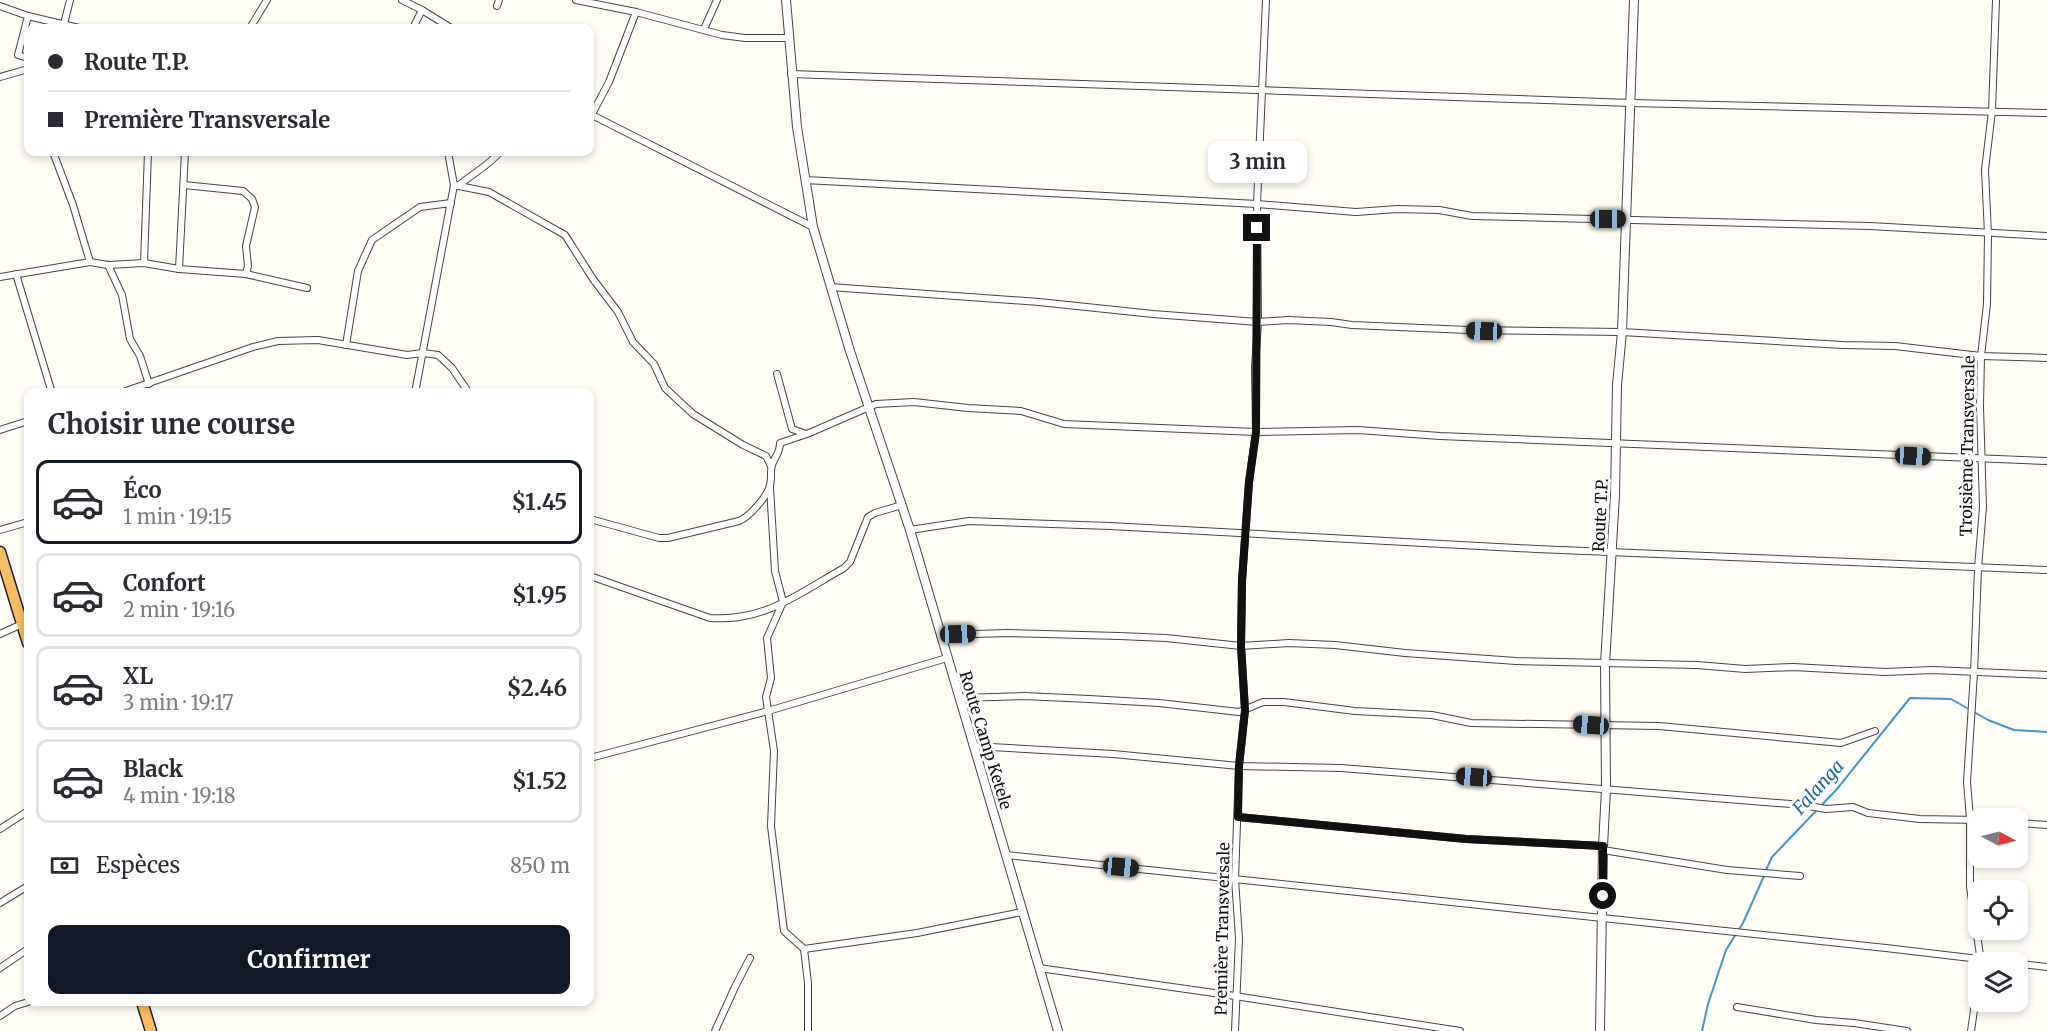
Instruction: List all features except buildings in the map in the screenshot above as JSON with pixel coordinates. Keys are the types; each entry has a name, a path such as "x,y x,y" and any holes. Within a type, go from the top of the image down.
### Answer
{"highway":[{"path":"0,552 4,579 24,630"},
{"path":"143,1006 151,1031"}],"street":[{"path":"64,24 70,0"},
{"path":"252,24 267,0"},
{"path":"402,0 445,24"},
{"path":"576,0 636,12 722,35 745,38 788,38"},
{"path":"704,29 717,0"},
{"name":"Route Camp Ketele","path":"786,0 791,74 813,227 830,287 910,530 1058,1031"},
{"name":"Première Transversale","path":"1235,1031 1239,938 1235,879 1239,766 1245,710 1241,646 1242,581 1249,482 1256,432 1257,204 1266,0"},
{"name":"Route T.P.","path":"1600,1031 1606,789 1605,664 1617,385 1622,332 1634,0"},
{"name":"Troisième Transversale","path":"1969,808 1966,782 1983,507 1981,356 1987,304 1988,234 1985,170 1992,111 1996,0"},
{"path":"0,6 53,24"},
{"path":"415,24 422,10"},
{"path":"594,108 609,82 636,12"},
{"path":"26,24 28,16"},
{"path":"24,32 18,55 24,57"},
{"path":"0,77 24,70"},
{"path":"791,74 1631,104 2047,113"},
{"path":"594,117 813,227"},
{"path":"55,156 73,205 90,261"},
{"path":"144,263 148,156"},
{"path":"179,269 185,156"},
{"path":"416,388 456,186 449,156"},
{"path":"456,186 496,156"},
{"path":"805,180 1257,204 1356,212 1397,209 1439,210 1472,216 1870,226 2047,236"},
{"path":"184,185 243,191 247,192 252,199 255,207 246,246 248,266 246,274"},
{"path":"456,186 489,192 565,236 618,312 633,342 654,364 665,388 693,414 743,445 766,456 771,466"},
{"path":"346,345 358,271 372,240 420,207 451,202"},
{"path":"0,277 90,261 108,265 144,263 179,269 246,274 307,288"},
{"path":"108,265 122,295 130,339 140,356 149,384"},
{"path":"16,274 50,388"},
{"path":"830,287 1038,302 1258,322 1288,320 1331,322 1352,326 1622,332 1895,346 1981,356 2047,358"},
{"path":"136,388 253,347 278,341 318,340 406,355 423,352 434,354 441,357 452,368 466,388"},
{"path":"777,374 792,429 807,434"},
{"path":"808,1031 808,983 804,949 784,931 771,825 774,751 766,697 771,678 766,641 783,602 775,571 770,486 771,466 780,451 780,443 807,434 876,404 914,402 1021,411 1064,424 1256,432 1358,430 1440,436 2047,461"},
{"path":"0,430 24,422"},
{"path":"594,520 659,538 668,538 746,518 770,486"},
{"path":"594,577 710,618 746,617 766,611 844,568 850,562 868,517 902,505"},
{"path":"910,530 969,522 1246,532 2047,570"},
{"path":"0,530 24,523"},
{"path":"0,634 22,624"},
{"path":"940,635 1008,633 1155,637 1241,646 1289,643 1335,645 1405,653 1516,661 1697,665 1745,669 1793,667 1885,672 1933,670 2047,675"},
{"path":"594,757 768,711 947,658"},
{"path":"959,698 1024,696 1159,703 1239,712 1263,702 1284,702 1355,711 1432,715 1471,723 1659,726 1841,743 1875,731"},
{"path":"973,746 1113,754 1239,766 1341,768 1803,805 1826,809 1852,807 1868,813 1920,819 1968,819"},
{"path":"0,829 24,814"},
{"path":"1238,817 1466,839 1603,848 1727,870 1800,876"},
{"path":"2028,824 2047,825"},
{"path":"1007,855 1968,959"},
{"name":"Troisième Transversale","path":"1970,868 1970,887 1981,952"},
{"path":"0,903 24,888"},
{"path":"804,949 916,933 1022,912"},
{"path":"0,968 24,952"},
{"path":"715,1031 750,958"},
{"path":"2028,965 2047,967"},
{"path":"1039,968 1460,1031"},
{"path":"0,1016 24,1003"},
{"path":"1737,1007 1816,1020 1907,1031"},
{"path":"1971,1031 1974,1012"}],"waterway":[{"name":"Falanga","path":"1766,870 1772,857 1837,789 1910,698 1951,699 1988,720 2014,730 2047,732"},
{"name":"Falanga","path":"1702,1031 1708,1004 1726,950 1743,923 1764,876"}],"route":[{"path":"1257,228 1256,432 1249,482 1242,581 1241,646 1245,710 1239,766 1238,817 1466,839 1603,846 1603,896"}]}
